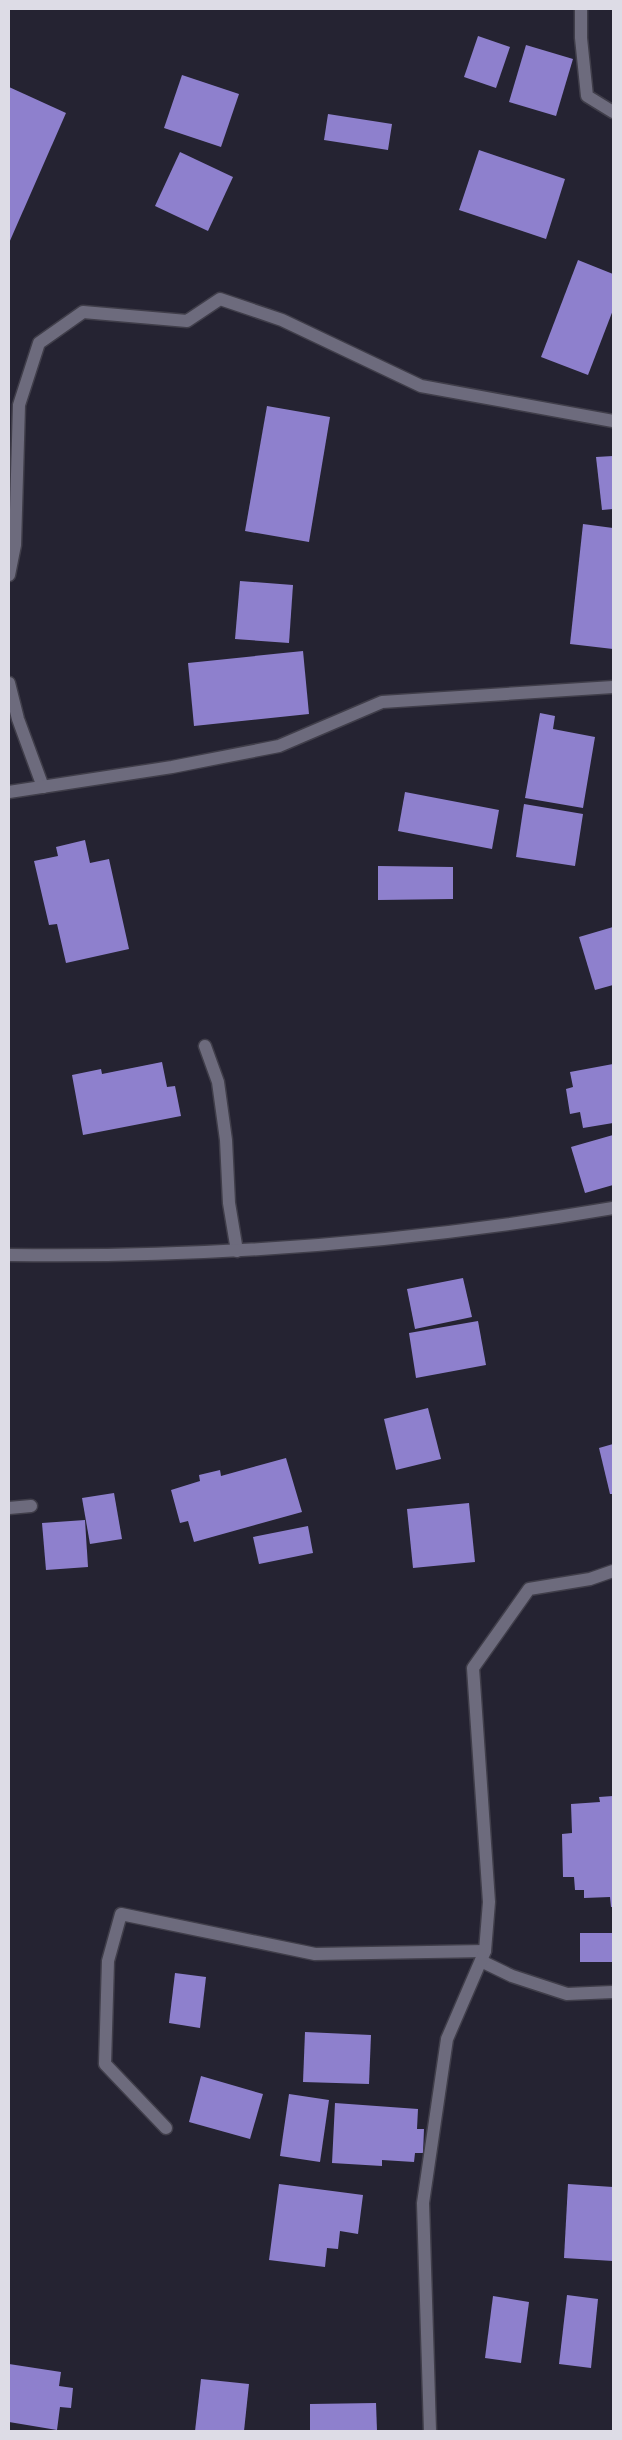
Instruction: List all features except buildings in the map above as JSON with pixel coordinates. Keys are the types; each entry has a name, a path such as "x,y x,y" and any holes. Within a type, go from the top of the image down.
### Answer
{"street":[{"path":"581,9 581,38 587,96 613,112"},
{"path":"9,575 19,405 39,343 82,312 187,321 220,299 282,320 421,386 613,421"},
{"path":"9,683 18,719 43,787"},
{"path":"9,792 172,767 279,746 382,702 613,687"},
{"path":"204,1046 218,1082 226,1140 229,1203 237,1251"},
{"path":"9,1254 80,1255 237,1251 390,1239 521,1224 613,1208"},
{"path":"9,1508 30,1506"},
{"path":"430,2431 423,2203 447,2040 483,1956 489,1902 474,1668 529,1590 590,1579 613,1571"},
{"path":"166,2128 105,2064 108,1961 121,1914 316,1954 483,1956 512,1976 567,1994 613,1992"}]}
